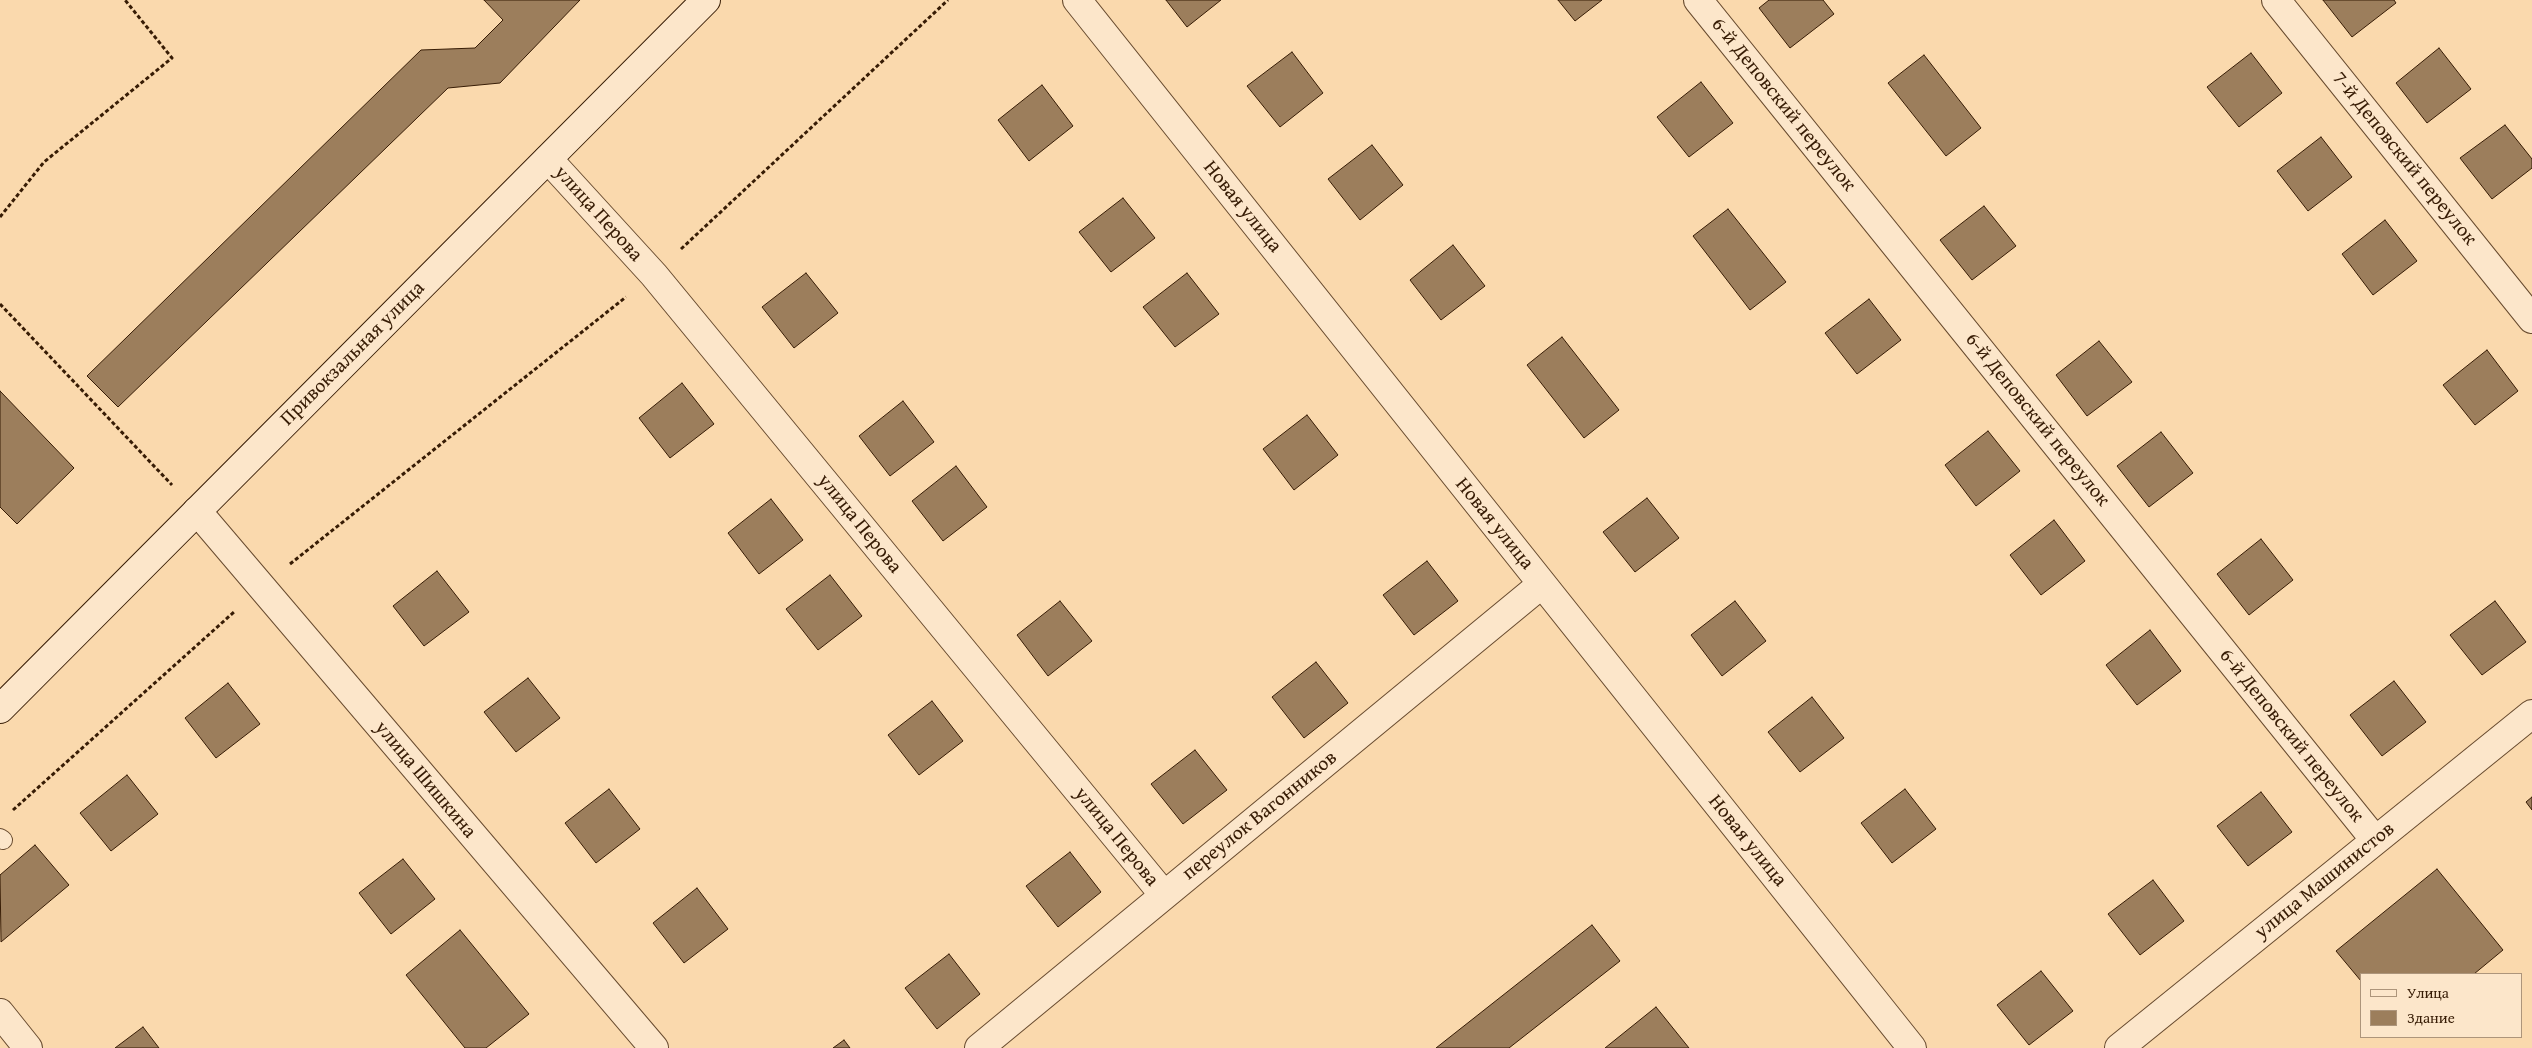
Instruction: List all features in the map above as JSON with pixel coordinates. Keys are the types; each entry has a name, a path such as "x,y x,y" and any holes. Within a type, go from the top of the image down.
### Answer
{"street":[{"name":"Привокзальная улица","path":"0,709 706,0"},
{"name":"Новая улица","path":"1077,0 1912,1048"},
{"name":"6-й Деповский переулок","path":"1698,0 2376,840"},
{"name":"7-й Деповский переулок","path":"2276,0 2532,319"},
{"name":"улица Перова","path":"548,158 654,275 1164,895"},
{"name":"улица Шишкина","path":"197,511 654,1048"},
{"name":"переулок Вагонников","path":"979,1048 1542,584"},
{"name":"улица Машинистов","path":"2119,1048 2532,714"},
{"path":"0,1013 28,1048"}],"path":[{"path":"0,217 44,162 172,58 125,0"},
{"path":"7,816 261,587 654,275 948,0"},
{"path":"0,304 197,511"}],"building":[{"path":"484,0 580,0 500,83 448,88 118,407 87,376 421,50 475,48 503,20"},
{"path":"1166,0 1221,0 1187,27"},
{"path":"1558,0 1602,0 1575,21"},
{"path":"1769,0 1823,0 1834,14 1790,48 1759,8"},
{"path":"2323,0 2394,0 2396,3 2352,37"},
{"path":"2439,48 2471,89 2427,123 2396,83"},
{"path":"1292,52 1323,93 1280,127 1247,86"},
{"path":"2251,53 2282,93 2239,127 2207,87"},
{"path":"1924,55 1981,128 1946,156 1888,83"},
{"path":"1701,82 1733,123 1689,157 1657,117"},
{"path":"1042,85 1073,126 1029,161 998,120"},
{"path":"2505,125 2532,159 2532,168 2492,199 2460,158"},
{"path":"2321,137 2352,177 2308,211 2277,171"},
{"path":"1372,145 1403,185 1360,220 1328,179"},
{"path":"1123,198 1155,238 1111,272 1079,232"},
{"path":"1984,206 2016,246 1972,280 1940,240"},
{"path":"1728,209 1786,282 1750,310 1693,236"},
{"path":"2385,220 2417,261 2373,295 2342,254"},
{"path":"1453,245 1485,286 1441,320 1410,280"},
{"path":"806,273 838,313 794,348 762,307"},
{"path":"1187,273 1219,314 1175,347 1143,307"},
{"path":"1869,299 1901,340 1857,374 1825,333"},
{"path":"1562,337 1619,410 1584,438 1527,365"},
{"path":"2099,341 2132,382 2087,416 2056,375"},
{"path":"2487,350 2518,391 2475,425 2443,385"},
{"path":"682,383 714,424 670,458 639,418"},
{"path":"0,391 74,468 17,524 0,507"},
{"path":"903,401 934,442 890,476 859,436"},
{"path":"1307,415 1338,455 1294,490 1263,449"},
{"path":"1988,431 2020,471 1976,506 1945,465"},
{"path":"2161,432 2193,473 2149,507 2117,466"},
{"path":"956,466 987,507 943,541 912,501"},
{"path":"1647,498 1679,538 1635,572 1603,532"},
{"path":"771,499 803,540 759,574 728,533"},
{"path":"2054,520 2085,561 2041,595 2010,555"},
{"path":"2261,539 2293,580 2249,615 2217,574"},
{"path":"1427,561 1458,601 1414,635 1383,595"},
{"path":"437,571 469,612 424,646 393,606"},
{"path":"830,575 862,616 818,650 786,609"},
{"path":"1060,601 1092,641 1048,676 1017,635"},
{"path":"1735,601 1766,641 1722,676 1691,635"},
{"path":"2495,601 2526,642 2482,675 2450,635"},
{"path":"2150,630 2181,671 2137,705 2106,665"},
{"path":"1316,662 1348,703 1304,738 1272,697"},
{"path":"528,678 560,718 516,752 484,712"},
{"path":"2394,681 2426,722 2382,756 2350,715"},
{"path":"228,683 260,724 216,758 185,718"},
{"path":"1812,697 1844,738 1800,772 1768,732"},
{"path":"932,701 963,741 919,775 888,735"},
{"path":"1195,750 1227,790 1183,824 1151,784"},
{"path":"127,775 158,814 111,851 80,813"},
{"path":"609,789 640,829 596,863 565,823"},
{"path":"1905,789 1936,829 1892,863 1861,823"},
{"path":"2261,792 2292,832 2248,866 2217,826"},
{"path":"2532,797 2532,810 2526,802"},
{"path":"35,845 69,885 1,942 0,875"},
{"path":"1070,852 1101,892 1058,927 1026,886"},
{"path":"403,859 435,899 391,934 359,893"},
{"path":"2437,869 2503,950 2475,973 2360,973 2360,980 2336,951"},
{"path":"2153,880 2184,921 2140,955 2108,914"},
{"path":"697,888 728,929 684,963 653,923"},
{"path":"1592,925 1620,961 1509,1048 1436,1048"},
{"path":"460,930 529,1014 486,1048 465,1048 406,975"},
{"path":"949,954 980,994 937,1029 905,988"},
{"path":"2041,971 2073,1011 2029,1045 1997,1005"},
{"path":"1656,1007 1689,1048 1605,1048"},
{"path":"143,1027 159,1048 115,1048"},
{"path":"844,1040 850,1048 833,1048"}]}
